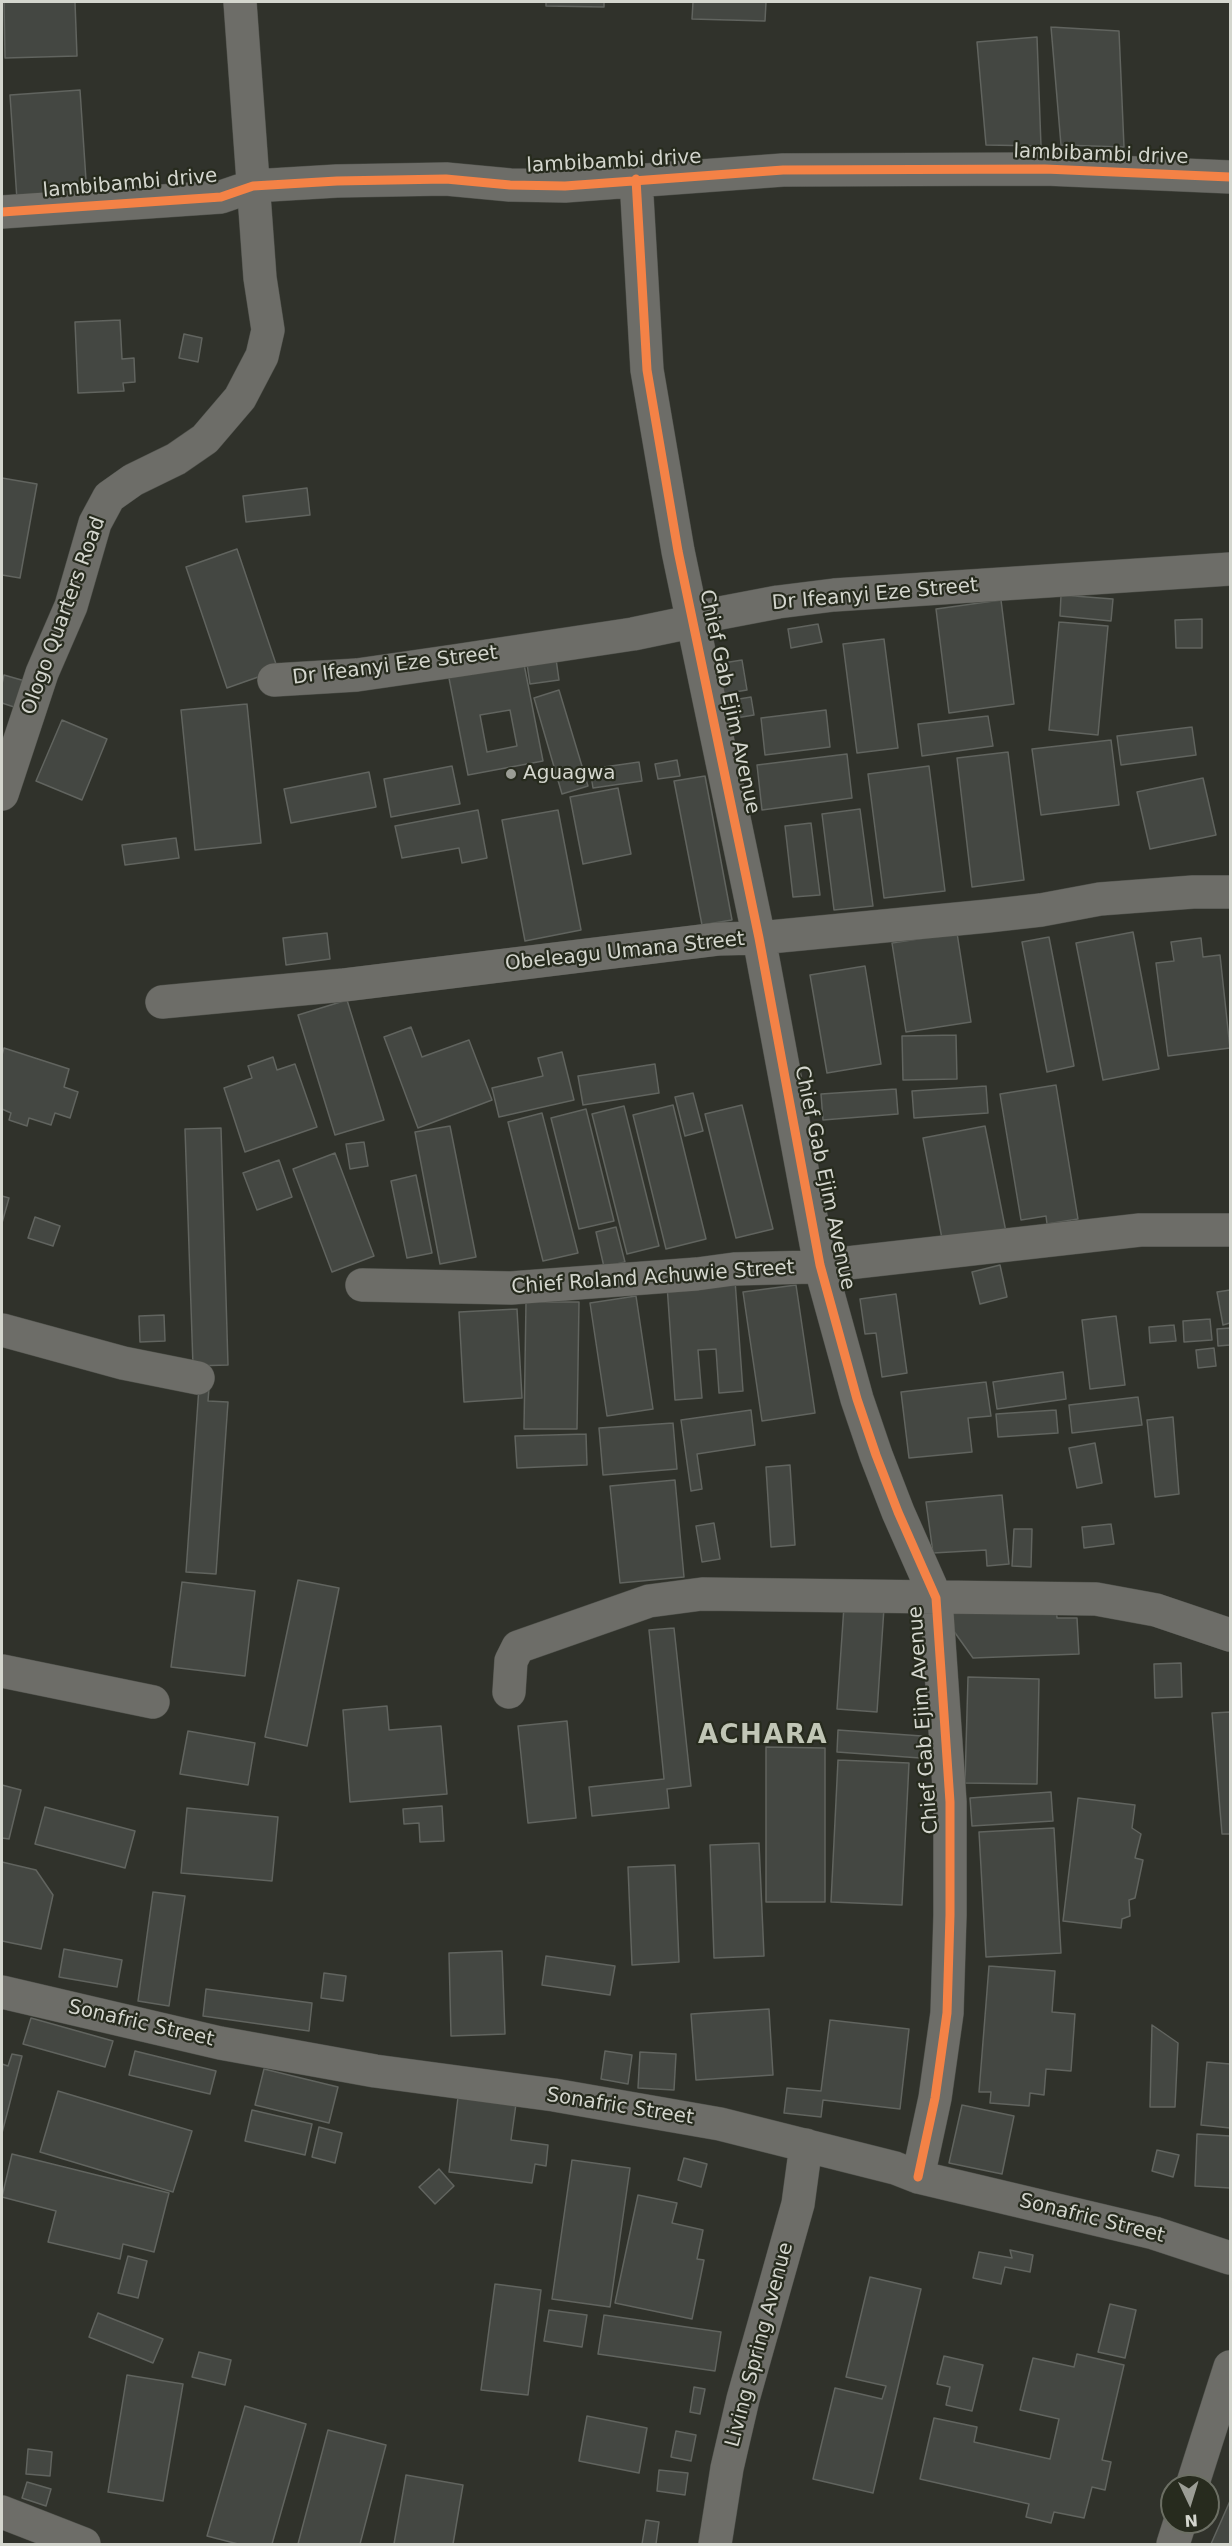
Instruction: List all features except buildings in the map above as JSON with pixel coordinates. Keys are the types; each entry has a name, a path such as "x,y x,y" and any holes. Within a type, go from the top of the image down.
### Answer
{"street":[{"name":"Ologo Quarters Road","path":"2,794 42,673 71,606 95,523 110,497 133,480 176,459 205,439 240,398 258,365 268,330 260,278 259,231 240,2"},
{"name":"lambibambi drive","path":"2,212 221,197 254,186 337,180 446,179 510,185 565,186 636,179 818,170 1045,170 1230,177"},
{"name":"Chief Gab Ejim Avenue","path":"636,179 647,370 678,551 694,618 759,938 820,1265 857,1399 876,1455 936,1598 950,1802 947,2013 935,2098 918,2177"},
{"name":"Dr Ifeanyi Eze Street","path":"274,680 357,675 633,634 681,624 694,618 778,602 834,595 1230,569"},
{"name":"Obeleagu Umana Street","path":"162,1002 344,985 686,943 1030,911 1120,897 1230,892"},
{"name":"Chief Roland Achuwie Street","path":"362,1285 511,1288 697,1274 734,1269 782,1269 968,1251 1140,1230 1230,1230"},
{"path":"2,1330 123,1363 198,1378"},
{"path":"509,1692 511,1661 518,1647 649,1601 702,1594 1096,1599 1156,1611 1230,1635"},
{"path":"2,1671 153,1702"},
{"name":"Sonafric Street","path":"2,1992 220,2043 375,2071 554,2095 698,2120 895,2168 918,2177 1143,2230 1230,2258"},
{"name":"Living Spring Avenue","path":"715,2544 743,2399 798,2204 806,2145"},
{"path":"1195,2474 1230,2367"},
{"path":"2,2512 84,2544"}],"cycle path":[{"path":"2,212 221,197 253,186 337,181 446,179 510,185 565,186 783,170 1045,169 1230,177"},
{"path":"636,179 647,370 678,551 759,938 820,1265 857,1399 876,1455 936,1598 950,1802 947,2013 935,2098 918,2177"}],"place":[{"name":"Aguagwa","path":"511,774"}],"district":[{"name":"ACHARA","path":"763,1736"}]}
